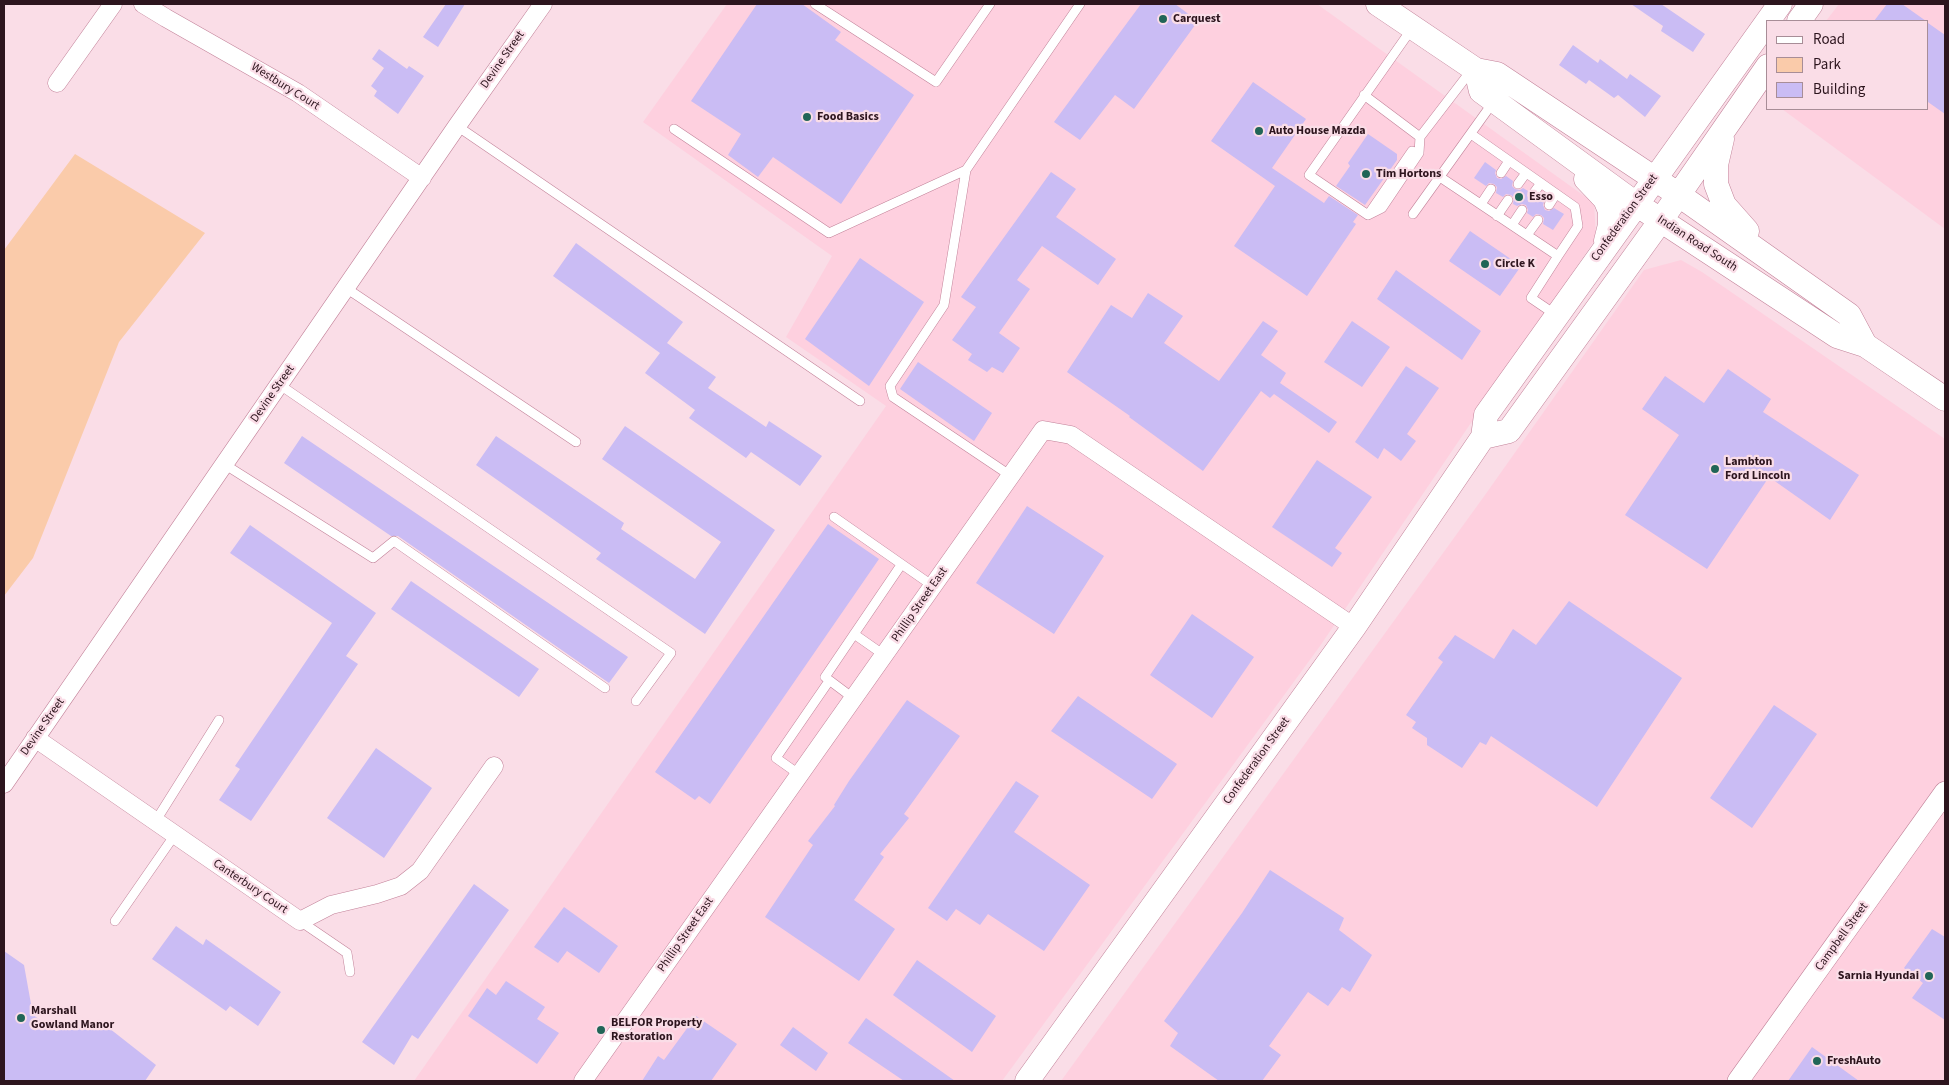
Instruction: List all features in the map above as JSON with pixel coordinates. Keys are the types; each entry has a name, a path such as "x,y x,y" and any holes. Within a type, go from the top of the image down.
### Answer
{"main road":[{"name":"Indian Road South","path":"1378,4 1474,69 1497,74 1679,195 1849,315 1865,345"},
{"name":"Confederation Street","path":"1768,20 1780,4"},
{"path":"1800,20 1811,4"},
{"name":"Confederation Street","path":"1027,1081 1354,627 1483,437 1486,415 1766,23"},
{"name":"Indian Road South","path":"1474,69 1482,91 1636,204 1838,336 1865,345 1945,399"},
{"path":"1483,437 1509,431 1679,195 1766,69"},
{"path":"1520,119 1605,199 1610,211 1611,222 1602,251"},
{"path":"1726,125 1715,174 1716,184 1724,205 1750,234 1808,286"}],"street":[{"path":"57,83 113,4"},
{"name":"Westbury Court","path":"143,4 298,93 422,178"},
{"name":"Devine Street","path":"4,784 543,4"},
{"name":"Phillip Street East","path":"582,1081 1043,430 1071,435 1354,627"},
{"name":"Canterbury Court","path":"35,738 174,836 300,921 332,905 401,886 420,871 494,766"},
{"name":"Campbell Street","path":"1738,1081 1945,792"}],"lane":[{"path":"815,4 936,82 990,4"},
{"path":"1011,476 893,397 890,386 944,305 966,170 1080,4"},
{"path":"1413,27 1309,174 1368,215 1412,151 1419,153 1420,137 1474,69"},
{"path":"1364,95 1420,137"},
{"path":"1414,214 1494,101"},
{"path":"457,126 860,401"},
{"path":"674,129 829,233 966,170"},
{"path":"1471,134 1575,207 1578,226 1531,298 1556,315"},
{"path":"1501,173 1509,161"},
{"path":"1518,184 1526,173"},
{"path":"1440,177 1558,256"},
{"path":"1533,194 1541,183"},
{"path":"1480,204 1490,189"},
{"path":"1549,205 1556,194"},
{"path":"1497,216 1508,200"},
{"path":"1512,225 1522,210"},
{"path":"1527,236 1538,220"},
{"path":"346,288 576,442"},
{"path":"280,384 671,653 636,702"},
{"path":"224,464 373,558 394,541 605,688"},
{"path":"834,517 932,586"},
{"path":"854,698 825,677 901,564"},
{"path":"854,634 884,655"},
{"path":"800,774 776,758 829,681"},
{"path":"155,822 219,720"},
{"path":"115,921 174,836"},
{"path":"300,921 347,953 350,972"}],"shaded area":[{"path":"727,4 1317,4 1594,203 1596,238 1320,646 1002,1081 414,1081 886,406 786,337 832,256 643,122"},
{"path":"1839,4 1945,4 1945,229 1783,110 1929,110 1929,20 1827,20"},
{"path":"1681,260 1702,272 1945,439 1945,1081 1061,1081 1485,495 1644,270"}],"green space":[{"path":"75,154 205,233 119,342 33,558 4,596 4,250"}],"building":[{"path":"446,4 465,4 438,47 423,37"},
{"name":"Food Basics","path":"757,4 802,4 841,32 835,40 914,95 841,204 773,157 758,177 728,155 741,134 691,101"},
{"path":"1141,4 1175,4 1198,21 1134,109 1115,95 1080,140 1054,122"},
{"path":"1631,4 1661,4 1705,34 1693,52 1661,31 1663,26"},
{"path":"1887,4 1902,4 1925,20 1875,20"},
{"path":"1929,24 1945,35 1945,114 1929,103"},
{"path":"1573,45 1598,63 1600,59 1627,79 1630,74 1661,96 1645,117 1618,95 1614,98 1589,80 1586,84 1559,65"},
{"path":"379,49 407,69 409,66 424,76 398,114 374,96 377,91 371,86 384,68 372,59"},
{"path":"1253,82 1306,119 1272,168 1324,203 1329,196 1358,215 1353,222 1356,224 1307,296 1234,246 1275,186 1211,141"},
{"name":"Tim Hortons","path":"1368,134 1397,154 1397,160 1365,205 1336,186 1350,166 1348,163"},
{"path":"1485,162 1496,170 1497,178 1501,179 1506,176 1513,181 1512,186 1515,189 1520,190 1523,188 1528,191 1527,196 1530,199 1535,200 1538,198 1544,202 1545,210 1549,211 1554,208 1564,214 1553,230 1543,224 1544,218 1541,215 1536,214 1533,217 1527,213 1526,205 1517,206 1513,204 1514,198 1511,195 1506,194 1503,197 1496,193 1497,187 1494,184 1489,183 1486,186 1474,178"},
{"path":"1051,172 1076,189 1056,217 1116,259 1098,285 1042,246 1017,280 1030,289 999,333 1020,348 1003,373 992,367 987,372 968,360 972,354 952,340 976,307 961,297"},
{"name":"Circle K","path":"1470,231 1521,266 1500,296 1449,261"},
{"path":"576,243 683,322 667,343 716,377 708,388 766,427 769,421 822,456 800,486 751,452 746,458 689,418 695,410 645,373 660,353 553,276"},
{"path":"860,258 924,302 869,386 805,339"},
{"path":"1396,270 1481,331 1462,360 1377,299"},
{"path":"1148,293 1183,316 1164,343 1219,381 1263,321 1278,331 1261,355 1286,373 1280,383 1337,422 1329,433 1274,394 1270,398 1261,391 1203,471 1130,416 1067,372 1111,305 1132,318"},
{"path":"1352,321 1390,347 1362,387 1324,362"},
{"path":"918,362 992,413 974,441 900,389"},
{"path":"1406,366 1439,388 1407,434 1416,441 1401,461 1384,448 1378,459 1355,442"},
{"path":"1728,369 1771,399 1763,412 1859,475 1830,520 1769,477 1707,569 1625,515 1679,435 1642,409 1665,376 1704,403"},
{"path":"625,426 775,530 705,634 596,559 601,553 476,465 496,436 624,523 621,529 695,579 721,542 602,459"},
{"path":"302,436 628,657 609,683 398,536 391,536 284,463"},
{"path":"1317,460 1372,497 1335,548 1342,553 1332,567 1272,527"},
{"path":"1027,506 1104,556 1054,634 976,583"},
{"path":"828,524 879,559 710,804 699,796 695,800 655,772"},
{"path":"250,525 376,613 346,656 358,664 251,821 219,800 240,769 235,766 332,623 230,553"},
{"path":"411,581 539,669 519,697 391,609"},
{"path":"1569,601 1682,678 1597,807 1491,736 1486,745 1480,742 1462,768 1427,745 1427,738 1412,728 1416,722 1406,715 1443,662 1438,658 1455,635 1494,659 1513,629 1536,645"},
{"path":"1192,614 1254,657 1212,718 1150,675"},
{"path":"1078,696 1177,764 1152,799 1051,731"},
{"path":"907,700 960,736 904,814 909,818 880,854 884,857 854,900 895,929 859,981 765,917 813,845 808,841 835,806 849,781"},
{"path":"1774,705 1817,734 1752,828 1710,798"},
{"path":"376,748 432,788 384,858 327,818"},
{"path":"1016,781 1039,796 1014,832 1090,885 1044,951 988,914 980,925 956,909 947,921 928,908"},
{"path":"1270,870 1344,918 1339,930 1372,955 1350,992 1342,987 1328,1006 1308,992 1269,1046 1281,1055 1262,1081 1219,1081 1170,1046 1178,1033 1164,1021 1242,913"},
{"path":"474,884 509,910 418,1039 412,1035 394,1065 362,1042"},
{"path":"564,907 618,946 599,973 567,951 558,963 534,947"},
{"path":"176,926 203,945 206,939 281,992 258,1026 230,1006 226,1011 152,959"},
{"name":"Sarnia Hyundai","path":"1932,929 1945,937 1945,1020 1912,998 1923,983 1904,968"},
{"name":"Marshall Gowland Manor","path":"4,951 24,965 33,1015 56,1031 100,1021 156,1065 145,1081 4,1081"},
{"path":"917,960 996,1016 972,1052 893,995"},
{"path":"506,981 545,1007 537,1019 559,1033 537,1064 468,1016 487,988 496,995"},
{"path":"696,1016 737,1044 711,1081 642,1081 658,1056 664,1060"},
{"path":"866,1018 955,1081 904,1081 848,1043"},
{"path":"793,1027 828,1053 816,1071 780,1045"},
{"name":"FreshAuto","path":"1812,1047 1859,1081 1788,1081"}],"place":[{"name":"Carquest","path":"1163,19"},
{"name":"Food Basics","path":"807,117"},
{"name":"Auto House Mazda","path":"1259,131"},
{"name":"Tim Hortons","path":"1366,174"},
{"name":"Esso","path":"1519,197"},
{"name":"Circle K","path":"1485,264"},
{"name":"Lambton Ford Lincoln","path":"1715,469"},
{"name":"Sarnia Hyundai","path":"1929,976"},
{"name":"Marshall Gowland Manor","path":"21,1018"},
{"name":"BELFOR Property Restoration","path":"601,1030"},
{"name":"FreshAuto","path":"1817,1061"}]}
